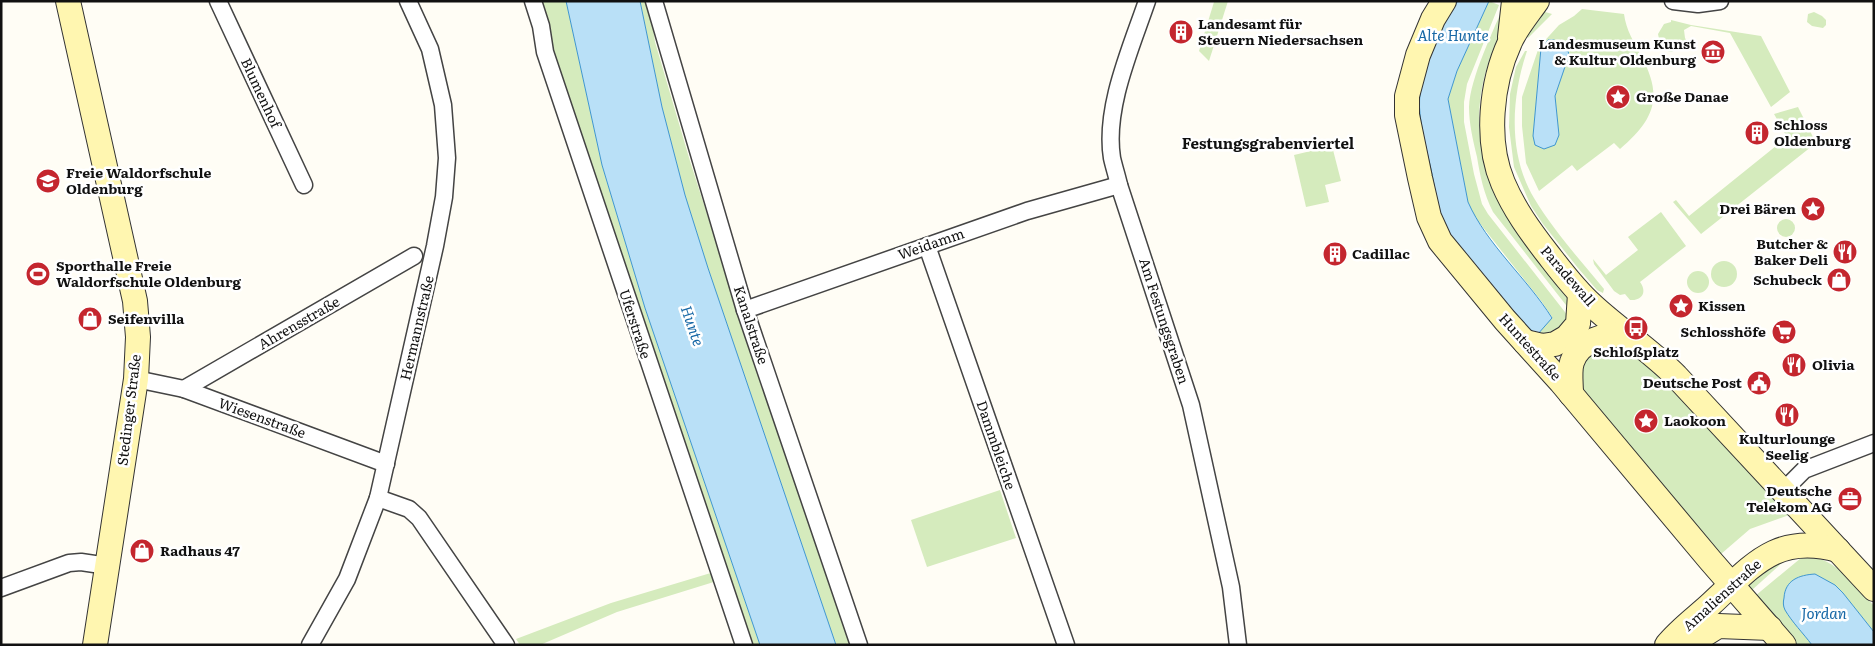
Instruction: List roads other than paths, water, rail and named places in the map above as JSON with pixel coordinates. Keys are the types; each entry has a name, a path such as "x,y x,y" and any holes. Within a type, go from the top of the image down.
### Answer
{"street":[{"name":"Stedinger Straße","path":"68,1 135,301 138,337 136,379 95,645"},
{"name":"Blumenhof","path":"218,1 304,185"},
{"name":"Hermannstraße","path":"310,645 347,579 378,498 435,246 444,197 447,158 443,105 430,49 408,1"},
{"name":"Uferstraße","path":"534,1 541,26 545,52 744,645"},
{"name":"Kanalstraße","path":"654,1 745,310 859,645"},
{"name":"Am Festungsgraben","path":"1147,1 1115,103 1111,131 1112,158 1119,185 1191,405 1231,587 1238,645"},
{"path":"1408,92 1411,54 1432,1"},
{"name":"Huntestraße","path":"1444,1 1433,19 1418,55 1408,92 1407,116 1429,217 1440,241 1457,264 1571,394 1647,486 1777,636"},
{"path":"1510,41 1514,1"},
{"name":"Paradewall","path":"1537,1 1510,41 1499,74 1493,109 1495,155 1515,208 1528,228 1580,294 1676,376 1874,589"},
{"path":"1673,1 1698,4 1720,1"},
{"name":"Weidamm","path":"745,310 1027,211 1119,185"},
{"name":"Dammbleiche","path":"927,246 1066,645"},
{"name":"Ahrensstraße","path":"184,389 414,256"},
{"path":"1525,342 1542,346 1555,344 1567,337 1578,324 1580,294"},
{"path":"1571,394 1572,362 1580,350 1591,341 1602,336 1626,334"},
{"name":"Wiesenstraße","path":"136,379 184,389 386,464"},
{"path":"1782,492 1804,470 1874,443"},
{"path":"378,498 409,509 419,518 506,645"},
{"name":"Amalienstraße","path":"1667,645 1746,571 1762,559 1786,547 1804,544 1820,545 1838,550"},
{"path":"1,588 68,563 81,562 108,566"},
{"name":"Amalienstraße","path":"1688,645 1718,626 1777,636"}],"water":[{"name":"Hunte","path":"566,1 640,1 662,107 685,195 836,645 760,645 645,308 602,165"},
{"name":"Alte Hunte","path":"1458,1 1489,1 1457,71 1448,99 1468,202 1476,218 1496,247 1552,318 1537,335 1467,260 1446,229 1438,206 1422,129 1420,114 1421,85 1424,70 1435,40 1442,25"},
{"path":"1548,40 1554,40 1567,47 1569,55 1555,96 1559,135 1555,145 1544,149 1535,145 1533,136 1541,48"},
{"name":"Jordan","path":"1815,574 1835,585 1843,593 1874,632 1874,645 1812,645 1788,614 1783,602 1785,592 1790,583 1798,577"}],"place":[{"name":"Landesamt für Steuern Niedersachsen","path":"1181,32"},
{"name":"Landesmuseum Kunst & Kultur Oldenburg","path":"1713,52"},
{"name":"Große Danae","path":"1618,97"},
{"name":"Schloss Oldenburg","path":"1757,133"},
{"name":"Freie Waldorfschule Oldenburg","path":"48,181"},
{"name":"Drei Bären","path":"1813,209"},
{"name":"Butcher & Baker Deli","path":"1845,252"},
{"name":"Cadillac","path":"1335,254"},
{"name":"Sporthalle Freie Waldorfschule Oldenburg","path":"38,274"},
{"name":"Schubeck","path":"1839,280"},
{"name":"Kissen","path":"1681,306"},
{"name":"Seifenvilla","path":"90,319"},
{"name":"Schloßplatz","path":"1636,328"},
{"name":"Schlosshöfe","path":"1784,332"},
{"name":"Olivia","path":"1794,365"},
{"name":"Deutsche Post","path":"1759,383"},
{"name":"Kulturlounge Seelig","path":"1787,415"},
{"name":"Laokoon","path":"1646,421"},
{"name":"Deutsche Telekom AG","path":"1850,499"},
{"name":"Radhaus 47","path":"142,551"}],"district":[{"name":"Festungsgrabenviertel","path":"1268,144"}]}
